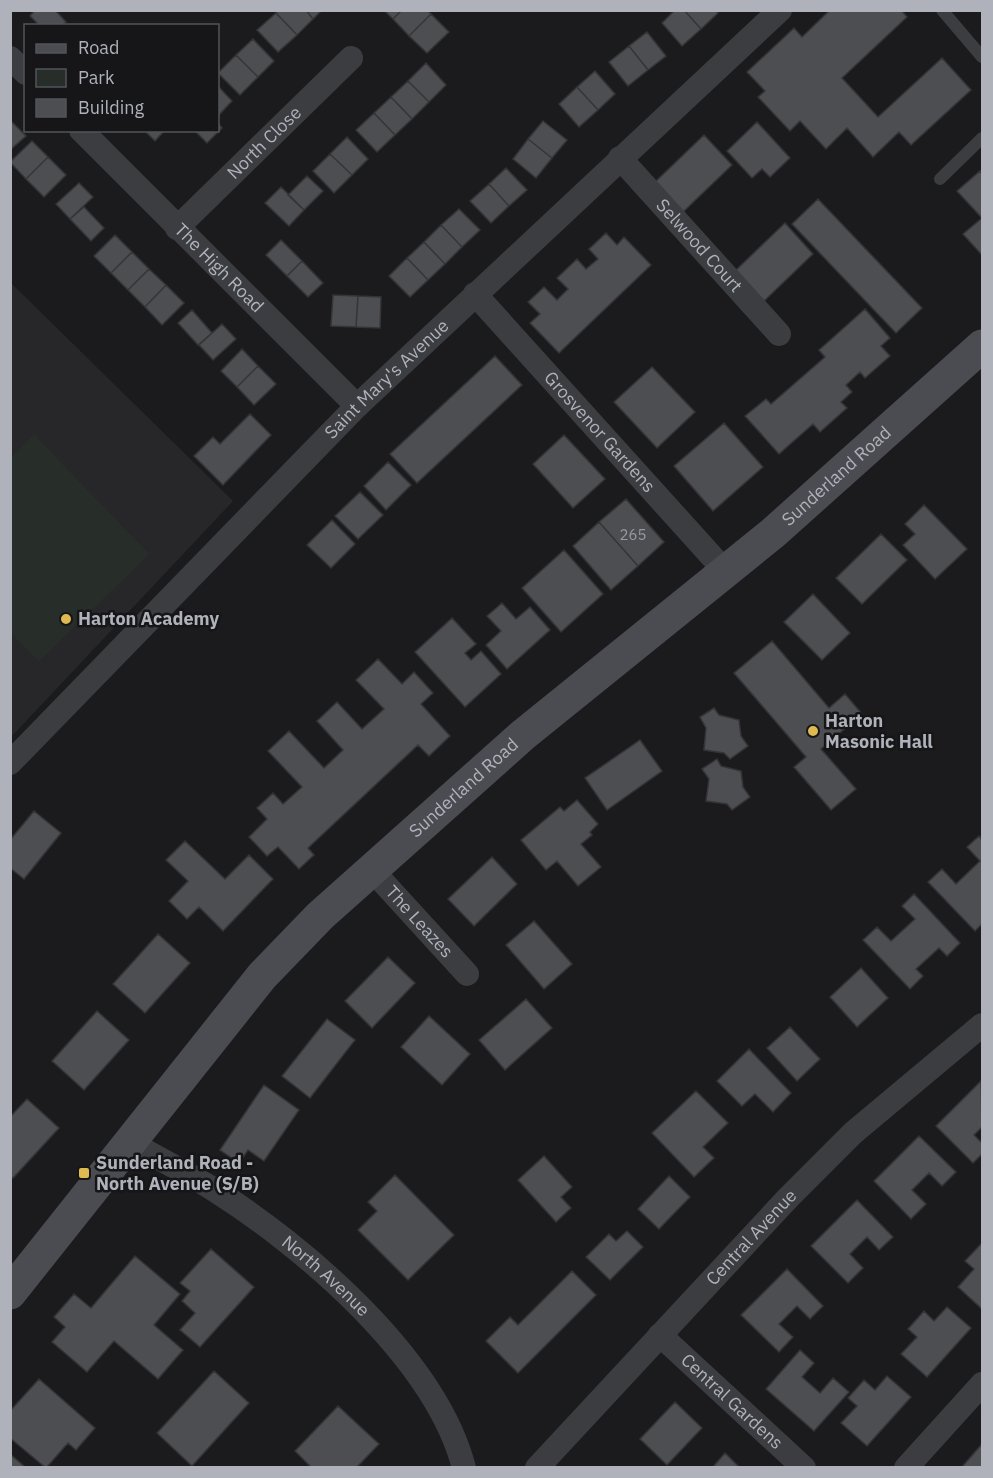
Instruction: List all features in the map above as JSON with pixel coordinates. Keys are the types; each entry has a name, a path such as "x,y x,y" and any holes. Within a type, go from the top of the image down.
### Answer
{"street":[{"name":"Saint Mary's Avenue","path":"10,763 357,406 474,294 780,10"},
{"path":"10,58 24,71"},
{"name":"North Close","path":"177,228 351,58"},
{"name":"The High Road","path":"83,132 357,406"},
{"name":"Selwood Court","path":"620,158 779,334"},
{"name":"Grosvenor Gardens","path":"474,294 725,571"},
{"name":"Sunderland Road","path":"10,1293 262,976 320,916 523,735 725,571 866,451 982,346"},
{"name":"The Leazes","path":"372,870 467,974"},
{"name":"Central Avenue","path":"537,1467 788,1198 853,1133 982,1025"},
{"name":"North Avenue","path":"130,1142 212,1189 263,1224 299,1252 349,1298 408,1361 430,1393 449,1429 464,1467"},
{"name":"Central Gardens","path":"660,1335 804,1467"},
{"path":"906,1467 982,1384"}],"lane":[{"path":"942,10 982,57"},
{"path":"940,180 982,138"}],"shaded area":[{"name":"Harton Academy","path":"10,282 233,501 11,737 10,737"}],"green space":[{"path":"34,435 149,554 39,661 10,632 11,458"}],"building":[{"path":"35,10 55,10 66,22 64,24 38,24 30,16"},
{"path":"278,10 306,10 313,19 297,35 276,13"},
{"path":"306,10 322,10 313,19"},
{"path":"384,10 402,10 393,19"},
{"path":"402,10 427,10 431,14 409,36 393,19"},
{"path":"675,10 684,10 701,29 682,46 662,23"},
{"path":"684,10 715,10 718,13 701,29"},
{"path":"830,10 901,10 907,17 842,78 878,117 942,58 971,90 911,145 899,132 873,157 847,128 826,149 800,121 790,131 758,97 765,91 747,72 794,28 802,37"},
{"path":"276,13 297,35 278,52 257,30"},
{"path":"431,14 449,32 427,53 409,36"},
{"path":"647,32 666,56 648,70 629,46"},
{"path":"253,39 274,61 258,77 236,55"},
{"path":"629,46 648,70 628,86 609,62"},
{"path":"236,55 258,77 240,95 219,72"},
{"path":"426,63 446,85 429,102 408,81"},
{"path":"595,71 615,94 598,110 577,87"},
{"path":"408,81 429,102 412,119 391,97"},
{"path":"219,87 232,101 219,115"},
{"path":"577,87 598,110 579,127 559,104"},
{"path":"391,97 412,119 395,135 374,113"},
{"path":"374,113 395,135 377,152 356,130"},
{"path":"10,120 26,136 10,150"},
{"path":"543,121 567,140 552,158 528,139"},
{"path":"757,122 790,158 770,177 762,169 752,178 727,151"},
{"path":"146,132 163,132 155,141"},
{"path":"196,132 218,132 207,143"},
{"path":"704,135 732,165 682,213 654,183"},
{"path":"347,137 368,159 352,175 330,154"},
{"path":"528,139 552,158 536,178 513,159"},
{"path":"32,141 48,157 26,179 10,162"},
{"path":"330,154 352,175 334,193 313,171"},
{"path":"48,157 66,175 44,197 26,179"},
{"path":"506,168 527,190 509,206 489,184"},
{"path":"980,171 982,174 982,218 957,191"},
{"path":"307,176 323,191 304,210 288,195"},
{"path":"79,183 93,197 70,219 56,204"},
{"path":"489,184 509,206 491,223 470,201"},
{"path":"281,187 304,210 289,226 265,203"},
{"path":"818,199 922,308 896,333 792,224"},
{"path":"84,207 104,228 91,241 70,219"},
{"path":"459,209 480,230 462,247 441,225"},
{"path":"982,218 982,255 963,234"},
{"path":"785,223 813,254 763,302 735,271"},
{"path":"441,225 462,247 445,264 424,242"},
{"path":"606,233 617,245 624,237 651,265 559,353 530,323 540,314 528,302 544,287 557,300 568,289 557,278 577,259 586,269 598,259 589,249"},
{"path":"115,235 132,252 111,273 94,256"},
{"path":"281,240 302,261 287,276 266,255"},
{"path":"424,242 445,264 428,280 407,258"},
{"path":"132,252 149,269 128,290 111,273"},
{"path":"407,258 428,280 410,297 389,276"},
{"path":"302,261 323,283 308,297 287,276"},
{"path":"149,269 166,285 145,307 128,290"},
{"path":"166,285 184,303 162,325 145,307"},
{"path":"333,295 358,296 356,327 331,326"},
{"path":"358,296 381,297 380,328 356,327"},
{"path":"865,309 890,338 881,346 890,356 865,378 860,372 846,385 852,392 841,402 847,408 820,432 813,424 779,454 745,416 766,399 771,404 825,357 819,350"},
{"path":"192,310 212,333 198,345 178,323"},
{"path":"222,324 236,339 213,360 199,345"},
{"path":"242,349 258,366 237,387 221,371"},
{"path":"495,356 522,385 417,483 390,454"},
{"path":"258,366 276,384 254,405 237,387"},
{"path":"652,367 695,412 657,448 614,402"},
{"path":"250,414 271,435 223,485 194,456 213,437 220,444"},
{"path":"724,423 763,467 713,511 674,466"},
{"path":"564,435 605,479 573,508 533,464"},
{"path":"388,462 411,485 386,510 364,486"},
{"path":"360,492 383,515 358,539 335,516"},
{"path":"626,499 664,542 638,566 599,522"},
{"path":"924,505 967,549 935,579 903,545 915,534 905,524"},
{"path":"332,520 355,544 331,568 307,545"},
{"path":"599,522 638,566 611,590 573,546"},
{"path":"881,534 907,560 862,604 836,578"},
{"path":"564,550 603,594 561,632 522,588"},
{"path":"813,594 850,633 822,660 784,622"},
{"path":"502,603 516,619 530,607 550,630 507,669 486,645 501,631 487,616"},
{"path":"452,618 476,644 465,653 471,660 481,651 501,674 465,707 415,652"},
{"name":"Harton Masonic Hall","path":"772,641 829,708 845,694 862,714 821,749 856,789 831,810 794,767 806,757 734,673"},
{"path":"378,659 402,684 414,672 433,693 421,704 450,736 429,756 418,745 308,848 314,855 299,869 278,847 267,856 249,837 267,819 257,808 273,793 283,804 302,787 268,751 289,731 324,768 343,750 317,721 337,702 362,729 384,709 356,680"},
{"path":"714,708 719,715 739,720 741,736 748,746 730,759 724,753 704,750 706,728 700,717"},
{"path":"640,740 662,771 607,810 585,778"},
{"path":"717,759 721,766 741,771 743,787 750,797 732,810 727,804 706,801 709,779 702,769"},
{"path":"577,800 598,824 590,832 592,835 581,844 601,867 578,886 557,861 546,870 521,840 560,807 564,811"},
{"path":"34,811 61,833 24,879 10,868 10,840"},
{"path":"979,836 982,840 982,924 975,931 928,882 942,869 956,884 980,861 967,847"},
{"path":"185,841 225,879 249,855 273,879 223,931 199,907 187,919 169,901 188,881 166,860"},
{"path":"492,857 517,884 474,926 448,899"},
{"path":"914,894 960,943 947,956 939,948 916,969 923,976 910,989 863,940 877,927 891,941 915,919 902,906"},
{"path":"534,921 572,964 544,989 506,945"},
{"path":"158,934 190,963 145,1013 113,984"},
{"path":"388,957 415,983 372,1028 345,1001"},
{"path":"861,968 888,998 857,1027 830,997"},
{"path":"526,999 552,1028 505,1070 479,1040"},
{"path":"97,1011 129,1040 84,1090 52,1061"},
{"path":"429,1016 470,1054 442,1085 401,1047"},
{"path":"327,1019 355,1040 310,1098 282,1076"},
{"path":"790,1027 820,1059 797,1081 767,1048"},
{"path":"749,1049 791,1093 773,1112 755,1094 742,1106 717,1081"},
{"path":"981,1081 982,1127 974,1135 982,1143 982,1154 973,1163 936,1126"},
{"path":"264,1085 299,1110 264,1161 248,1150 239,1163 220,1150"},
{"path":"696,1091 728,1123 703,1147 714,1158 694,1177 652,1133"},
{"path":"27,1099 59,1128 13,1178 10,1176 10,1117"},
{"path":"919,1136 956,1172 942,1186 929,1173 912,1190 926,1204 911,1219 874,1181"},
{"path":"544,1156 572,1187 561,1197 571,1208 556,1222 518,1180"},
{"path":"395,1175 454,1235 408,1280 358,1230 377,1211 368,1202"},
{"path":"669,1176 690,1197 659,1229 638,1209"},
{"path":"857,1200 893,1237 879,1250 867,1237 850,1254 863,1268 848,1283 811,1246"},
{"path":"627,1231 643,1247 610,1280 586,1257 609,1234 616,1241"},
{"path":"981,1244 982,1309 958,1287 974,1269 965,1261"},
{"path":"211,1249 254,1287 200,1347 180,1330 195,1313 182,1301 190,1291 180,1283"},
{"path":"135,1256 180,1294 154,1325 183,1350 158,1379 114,1341 87,1372 52,1342 65,1327 54,1317 74,1294 91,1308"},
{"path":"787,1269 823,1306 810,1319 797,1306 779,1324 793,1337 779,1352 741,1315"},
{"path":"572,1271 596,1295 518,1373 486,1341 510,1317 518,1325"},
{"path":"947,1307 971,1328 927,1377 901,1354 917,1337 908,1329 924,1311 934,1321"},
{"path":"800,1350 814,1363 802,1377 820,1393 833,1378 849,1392 814,1431 766,1389"},
{"path":"214,1371 249,1403 192,1466 157,1433"},
{"path":"887,1376 911,1397 867,1446 841,1423 857,1406 848,1398 864,1380 875,1390"},
{"path":"39,1379 95,1428 76,1450 68,1443 46,1468 10,1438 10,1411"},
{"path":"675,1402 702,1428 667,1465 640,1439"},
{"path":"338,1406 379,1444 356,1468 312,1468 295,1451"},
{"path":"982,1444 982,1468 961,1468"},
{"path":"725,1453 740,1468 712,1468"},
{"path":"10,1454 25,1467 10,1468"}],"place":[{"name":"Harton Academy","path":"66,619"},
{"name":"Harton Masonic Hall","path":"813,731"},
{"name":"Sunderland Road - North Avenue (S/B)","path":"84,1173"}]}
